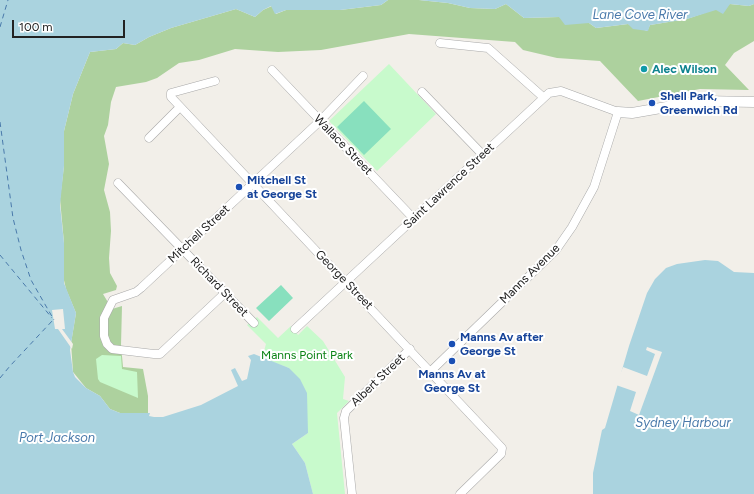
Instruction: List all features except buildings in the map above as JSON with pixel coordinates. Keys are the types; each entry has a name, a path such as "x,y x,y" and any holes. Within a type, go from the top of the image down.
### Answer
{"street":[{"path":"440,43 488,48 543,97"},
{"name":"Wallace Street","path":"272,70 414,219"},
{"name":"Mitchell Street","path":"224,294 166,350 157,355 112,349 108,346 104,336 104,318 114,298 139,290 320,121 364,76"},
{"name":"George Street","path":"215,81 171,93 171,97 500,444 502,448 501,454 460,494"},
{"path":"422,92 482,154"},
{"name":"Saint Lawrence Street","path":"295,329 543,97 549,93 561,92 618,112"},
{"path":"618,112 632,113 701,101 754,102"},
{"path":"149,138 180,107"},
{"name":"Manns Avenue","path":"431,371 556,250 572,227 594,187 618,112"},
{"name":"Richard Street","path":"118,183 183,249 224,294 254,323"},
{"name":"Albert Street","path":"352,494 344,418 346,411 410,349"}],"green space":[{"path":"388,0 419,0 448,3 470,8 495,9 506,4 524,18 559,17 589,23 596,28 628,24 647,31 650,25 687,19 730,4 749,6 754,4 754,41 734,53 725,65 749,90 700,89 638,101 600,61 557,58 523,50 515,42 409,34 321,50 278,52 235,49 199,60 179,63 157,78 146,82 116,87 111,102 108,125 104,136 109,164 104,190 110,212 110,273 117,286 116,290 103,294 112,309 122,306 121,345 123,367 143,369 148,396 148,413 120,413 110,409 100,396 86,388 73,372 71,343 76,313 66,289 63,276 64,243 60,199 64,166 64,131 73,94 90,52 116,49 123,43 135,45 149,37 171,28 236,9 255,17 263,10 272,6 276,14 286,10 340,10 381,5"},
{"path":"389,64 436,114 377,171 329,121"},
{"path":"364,101 391,129 364,155 337,127"},
{"path":"281,285 293,298 269,321 256,308"},
{"name":"Manns Point Park","path":"257,317 278,338 291,326 298,335 307,326 323,341 345,377 343,399 349,401 337,413 345,494 313,494 305,463 292,444 308,433 289,368 262,358 266,344 247,325"},
{"path":"102,355 121,356 122,369 137,372 138,398 100,382 98,379 96,359"}],"water":[{"name":"Port Jackson","path":"0,0 388,0 381,5 340,10 286,10 275,14 271,6 263,10 255,17 236,9 171,28 149,37 135,45 123,43 116,49 90,52 73,94 64,131 64,166 60,205 64,243 64,283 76,313 70,350 75,377 86,388 100,396 110,409 120,413 150,413 149,416 163,417 201,405 238,386 231,370 235,368 242,381 247,379 251,360 248,356 254,354 289,368 300,379 307,393 308,433 292,444 305,463 313,494 0,494"},
{"name":"Lane Cove River","path":"419,0 754,0 754,4 749,6 730,4 723,14 716,10 687,19 650,25 648,31 633,29 628,24 596,28 589,23 565,25 559,17 524,18 506,4 495,9 470,8 448,3"},
{"name":"Sydney Harbour","path":"705,260 718,261 734,272 754,273 754,494 593,494 593,473 602,430 605,428 629,346 647,293 655,279 666,268 677,264"}],"pier":[{"path":"63,309 65,329 62,329 73,344 72,349 58,329 55,329 52,310"},
{"path":"647,347 662,352 639,415 630,411 636,392 616,385 623,367 647,376 655,354 646,350"}],"ferry route":[{"path":"0,27 8,0"},
{"path":"0,122 13,218 21,250 31,280 54,320"},
{"path":"0,255 52,318"},
{"path":"0,378 53,320"}],"place":[{"name":"Alec Wilson","path":"644,69"},
{"name":"Shell Park, Greenwich Rd","path":"652,103"},
{"name":"Mitchell St at George St","path":"239,187"},
{"name":"Manns Av after George St","path":"452,344"},
{"name":"Manns Av at George St","path":"452,361"}]}
